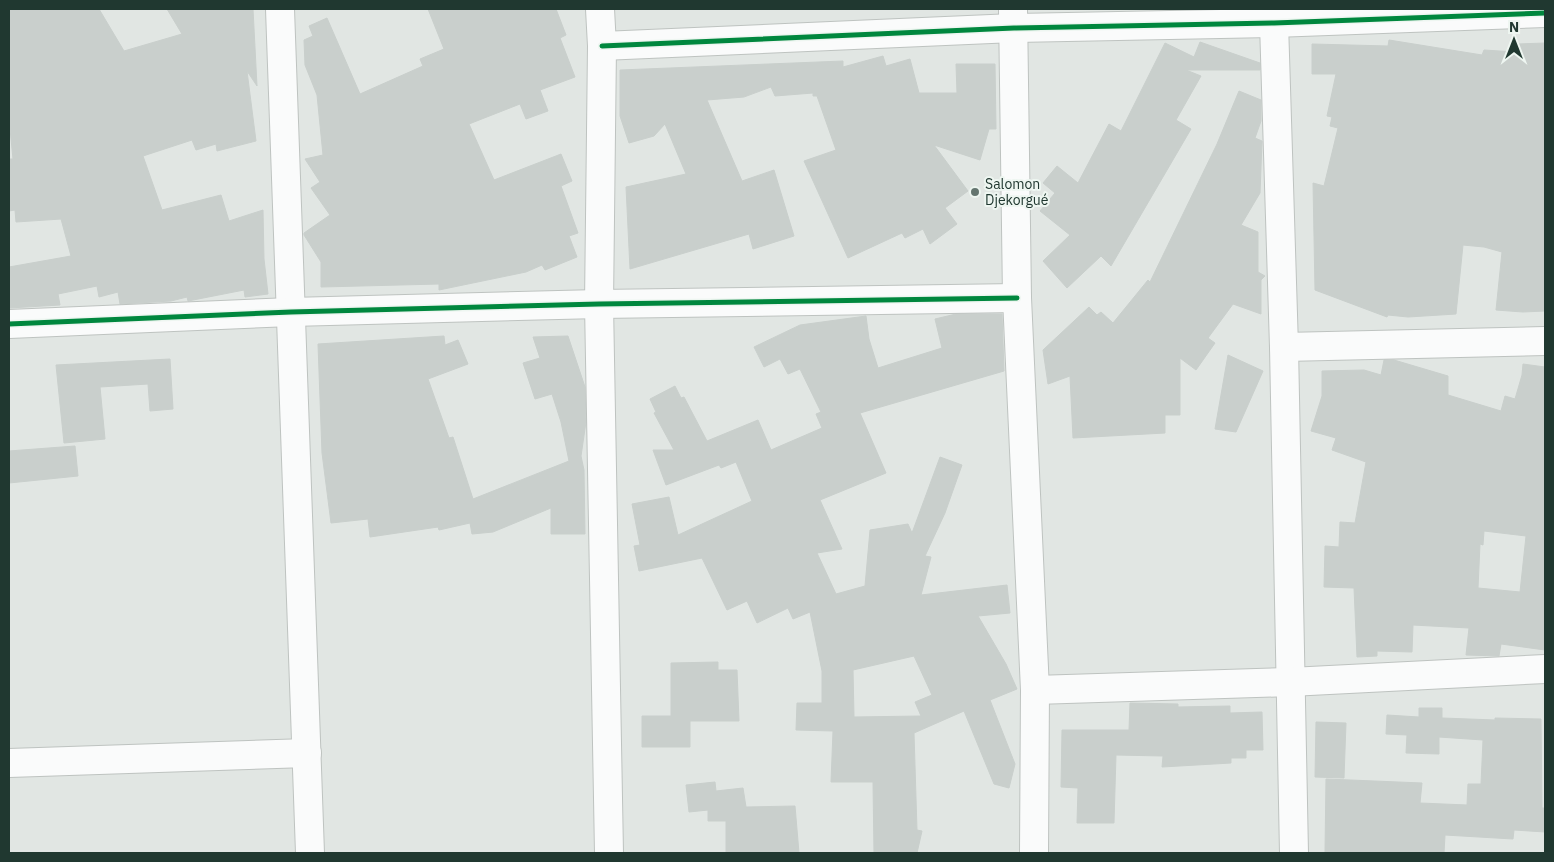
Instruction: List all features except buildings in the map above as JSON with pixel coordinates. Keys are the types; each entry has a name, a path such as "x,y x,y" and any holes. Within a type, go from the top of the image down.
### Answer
{"street":[{"path":"280,9 308,753 310,853"},
{"path":"600,9 602,46 599,304 609,853"},
{"path":"602,46 1014,18 1274,23 1545,13"},
{"path":"1014,18 1017,298 1035,690 1034,853"},
{"path":"1274,23 1284,347 1294,853"},
{"path":"9,324 291,312 599,304 1017,298"},
{"path":"1284,347 1545,341"},
{"path":"1035,690 1290,682 1545,669"},
{"path":"9,763 308,753"}],"cycle path":[{"path":"602,46 1014,28 1274,23 1545,13"},
{"path":"9,324 291,312 599,304 1017,298"}],"place":[{"name":"Salomon Djekorgué","path":"975,192"}]}
